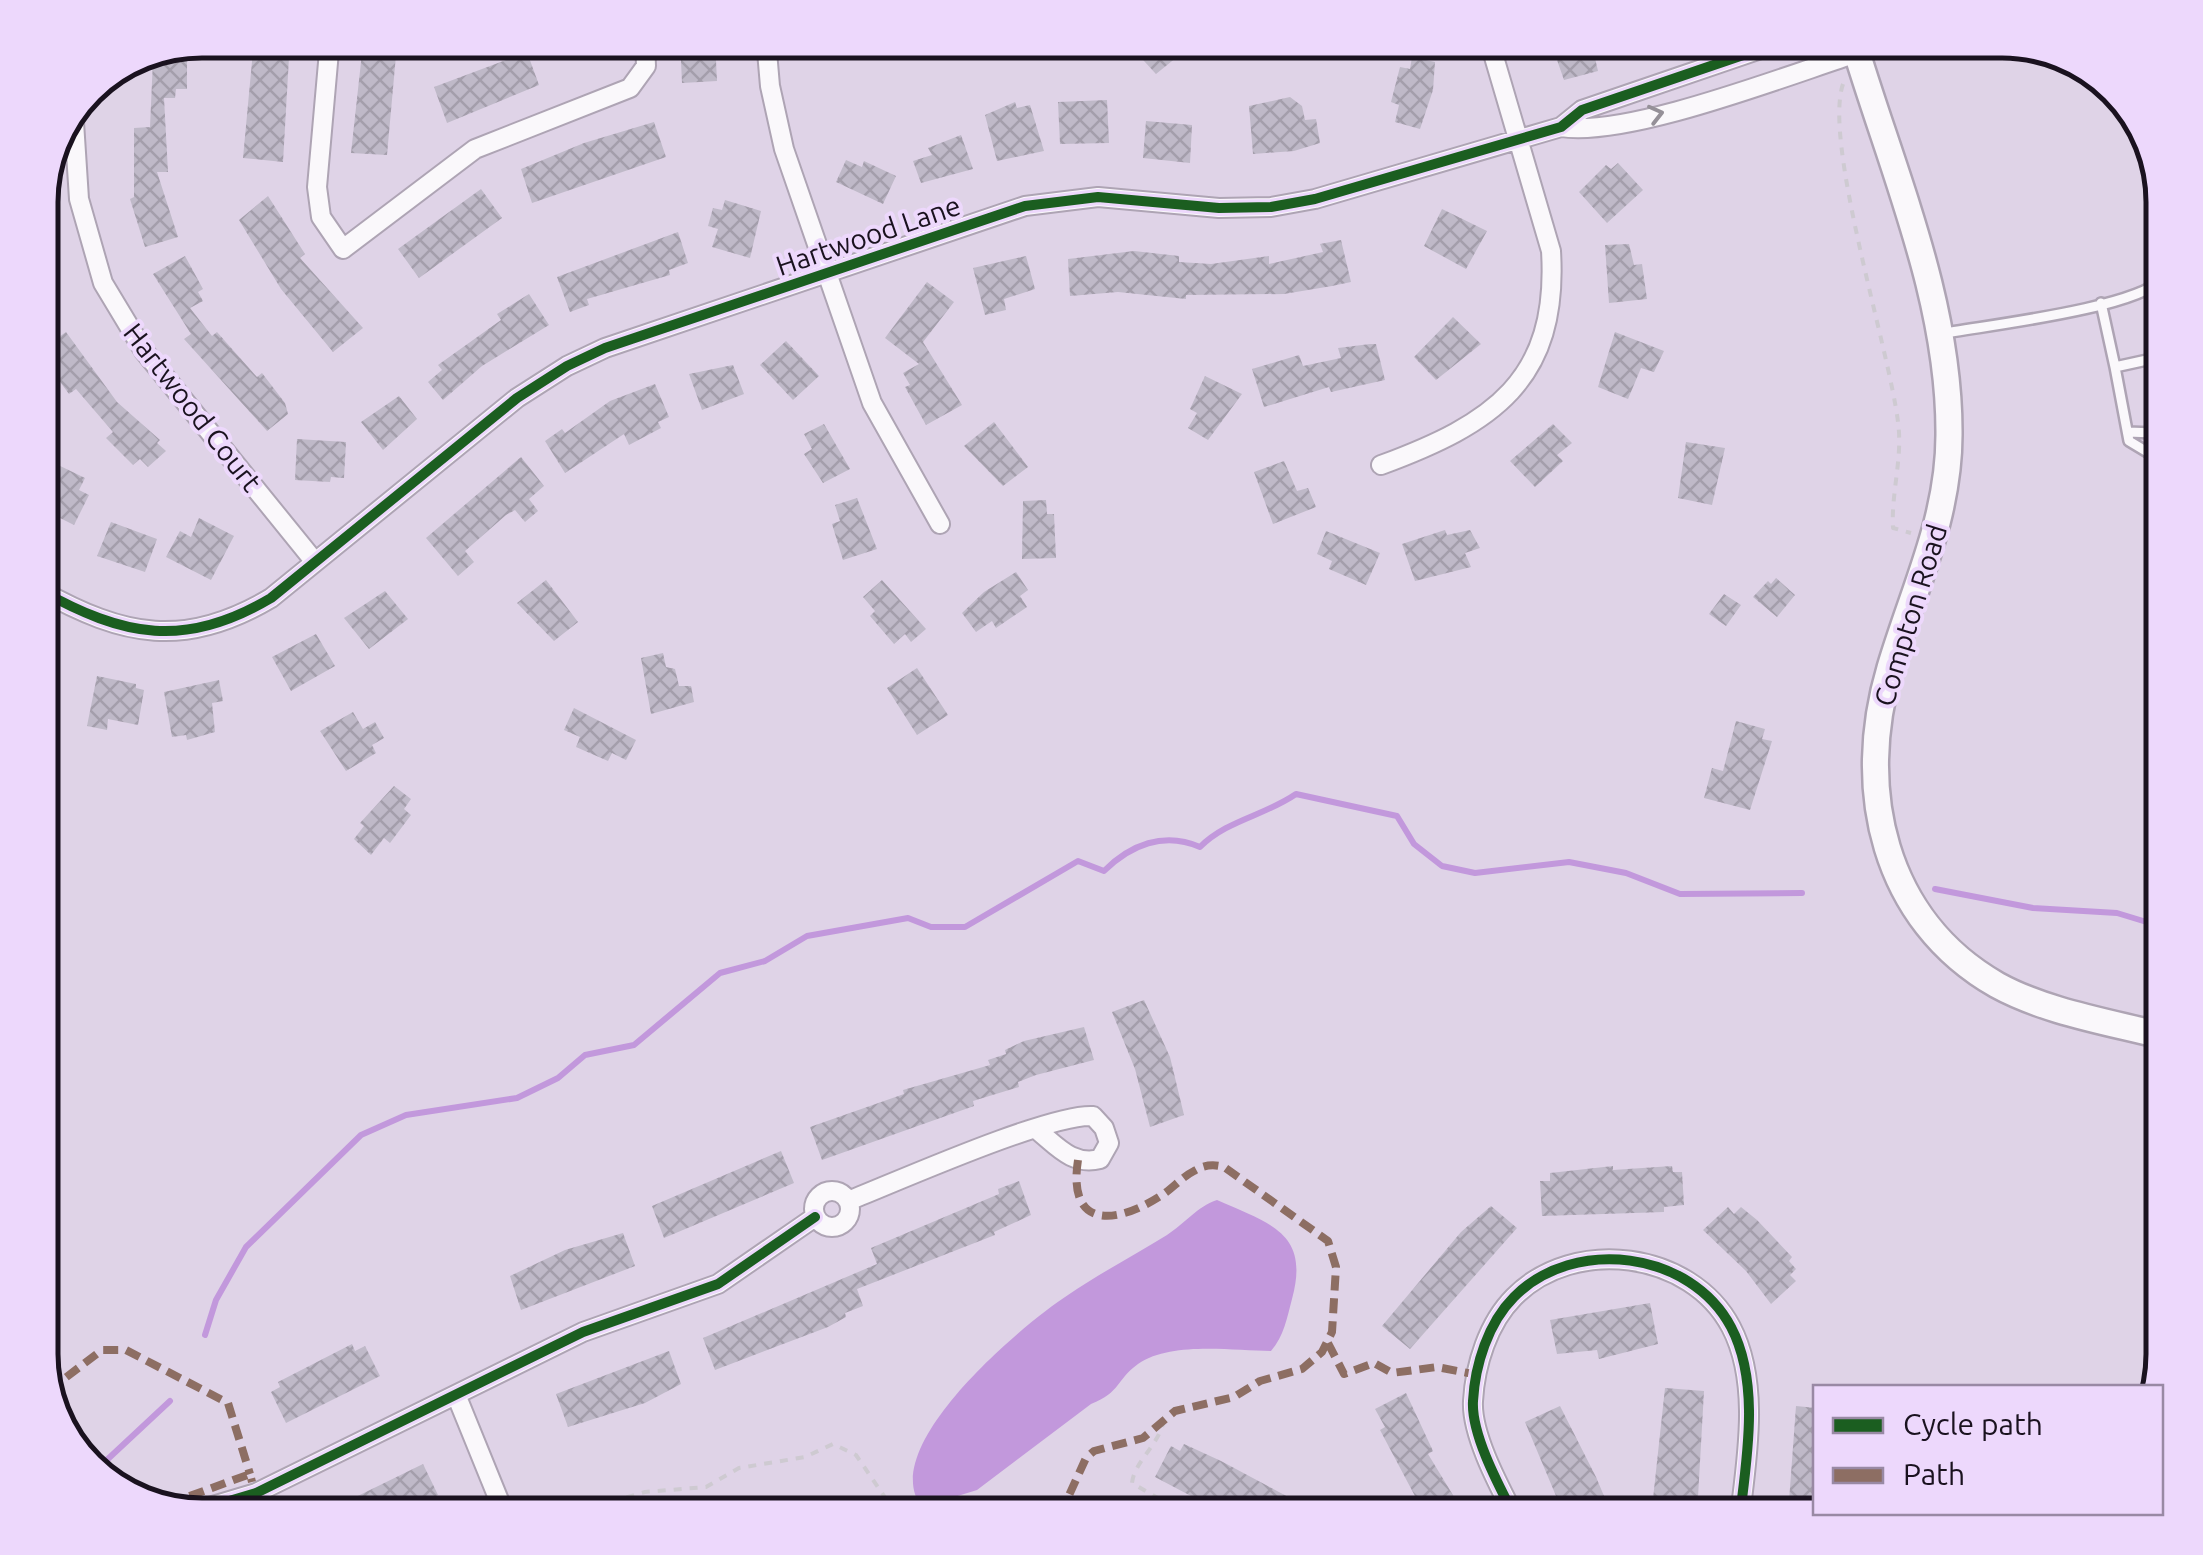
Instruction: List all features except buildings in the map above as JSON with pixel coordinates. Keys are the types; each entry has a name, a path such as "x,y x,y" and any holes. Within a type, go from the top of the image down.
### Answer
{"main road":[{"name":"Compton Road","path":"1859,57 1914,223 1938,334 1950,432 1948,477 1924,570 1890,668 1878,730 1879,810 1892,863 1918,919 1947,950 1982,975 2034,1000 2146,1031"}],"street":[{"path":"329,57 318,187 320,216 343,249 475,149 630,88 646,66 646,57"},
{"path":"768,57 777,122 872,402 940,524"},
{"path":"1381,465 1456,436 1483,418 1516,386 1539,346 1551,304 1551,251 1493,57"},
{"name":"Hartwood Lane","path":"58,599 130,630 192,630 248,612 517,398 568,366 606,348 1025,206 1098,197 1219,208 1315,199 1561,127 1582,110 1737,57"},
{"name":"Hartwood Lane","path":"1561,127 1587,131 1640,118 1822,57"},
{"name":"Hartwood Court","path":"75,134 79,198 103,283 144,351 315,562"},
{"path":"848,1201 1037,1130"},
{"path":"832,1191 848,1201 850,1210 840,1226 830,1228 815,1217 816,1199 823,1193 832,1191"},
{"path":"237,1498 457,1396 583,1332 718,1284 815,1217"},
{"path":"1505,1498 1491,1470 1472,1404 1484,1342 1514,1296 1568,1264 1614,1258 1653,1264 1700,1288 1731,1326 1747,1376 1741,1498"},
{"path":"457,1396 497,1498"}],"lane":[{"path":"1938,334 2146,291"},
{"path":"2101,303 2128,432"},
{"path":"2115,367 2146,360"},
{"path":"256,1492 259,1498"}],"path":[{"path":"1844,79 1838,96 1842,144 1899,426 1893,528 1922,535"},
{"path":"1158,1498 1132,1483 1133,1472 1158,1440 1163,1424 1159,1421"},
{"path":"624,1498 645,1492 706,1487 739,1468 804,1457 833,1444 856,1456 885,1498"}],"shaded area":[{"path":"1217,1200 1254,1216 1282,1234 1290,1245 1296,1277 1282,1333 1271,1351 1203,1349 1152,1357 1131,1370 1108,1395 977,1490 951,1498 919,1498 913,1482 919,1453 960,1390 990,1359 1068,1295 1167,1235"}],"waterway":[{"path":"205,1335 216,1300 246,1247 361,1135 406,1115 517,1098 558,1078 585,1055 634,1045 720,973 765,961 807,936 908,918 931,927 965,927 1078,861 1104,871 1125,854 1148,843 1173,840 1200,847 1222,830 1296,794 1397,816 1414,844 1442,866 1475,873 1569,862 1626,873 1680,894 1802,893"},
{"path":"1935,889 2033,908 2117,913 2146,922"},
{"path":"106,1461 170,1401"}],"marked path":[{"path":"1068,1498 1086,1458 1094,1451 1143,1438 1175,1411 1234,1397 1260,1381 1302,1369 1322,1352 1332,1332 1336,1267 1328,1241 1224,1167 1201,1167 1145,1205 1129,1212 1099,1215 1080,1200 1078,1160"},
{"path":"1328,1343 1344,1374 1374,1363 1392,1373 1437,1367 1478,1375"},
{"path":"61,1381 102,1350 126,1350 228,1403 250,1474"},
{"path":"188,1497 250,1474 252,1482"}],"cycle path":[{"path":"58,599 99,618 155,631 210,625 240,614 271,598 517,398 567,366 605,348 1025,206 1098,197 1219,208 1271,207 1315,199 1561,127 1582,110 1737,57"},
{"path":"239,1498 583,1332 718,1284 815,1217"},
{"path":"1506,1498 1476,1429 1474,1387 1485,1345 1505,1307 1539,1278 1568,1265 1598,1260 1630,1261 1661,1268 1689,1282 1713,1301 1731,1327 1746,1371 1748,1395 1742,1498"}]}
